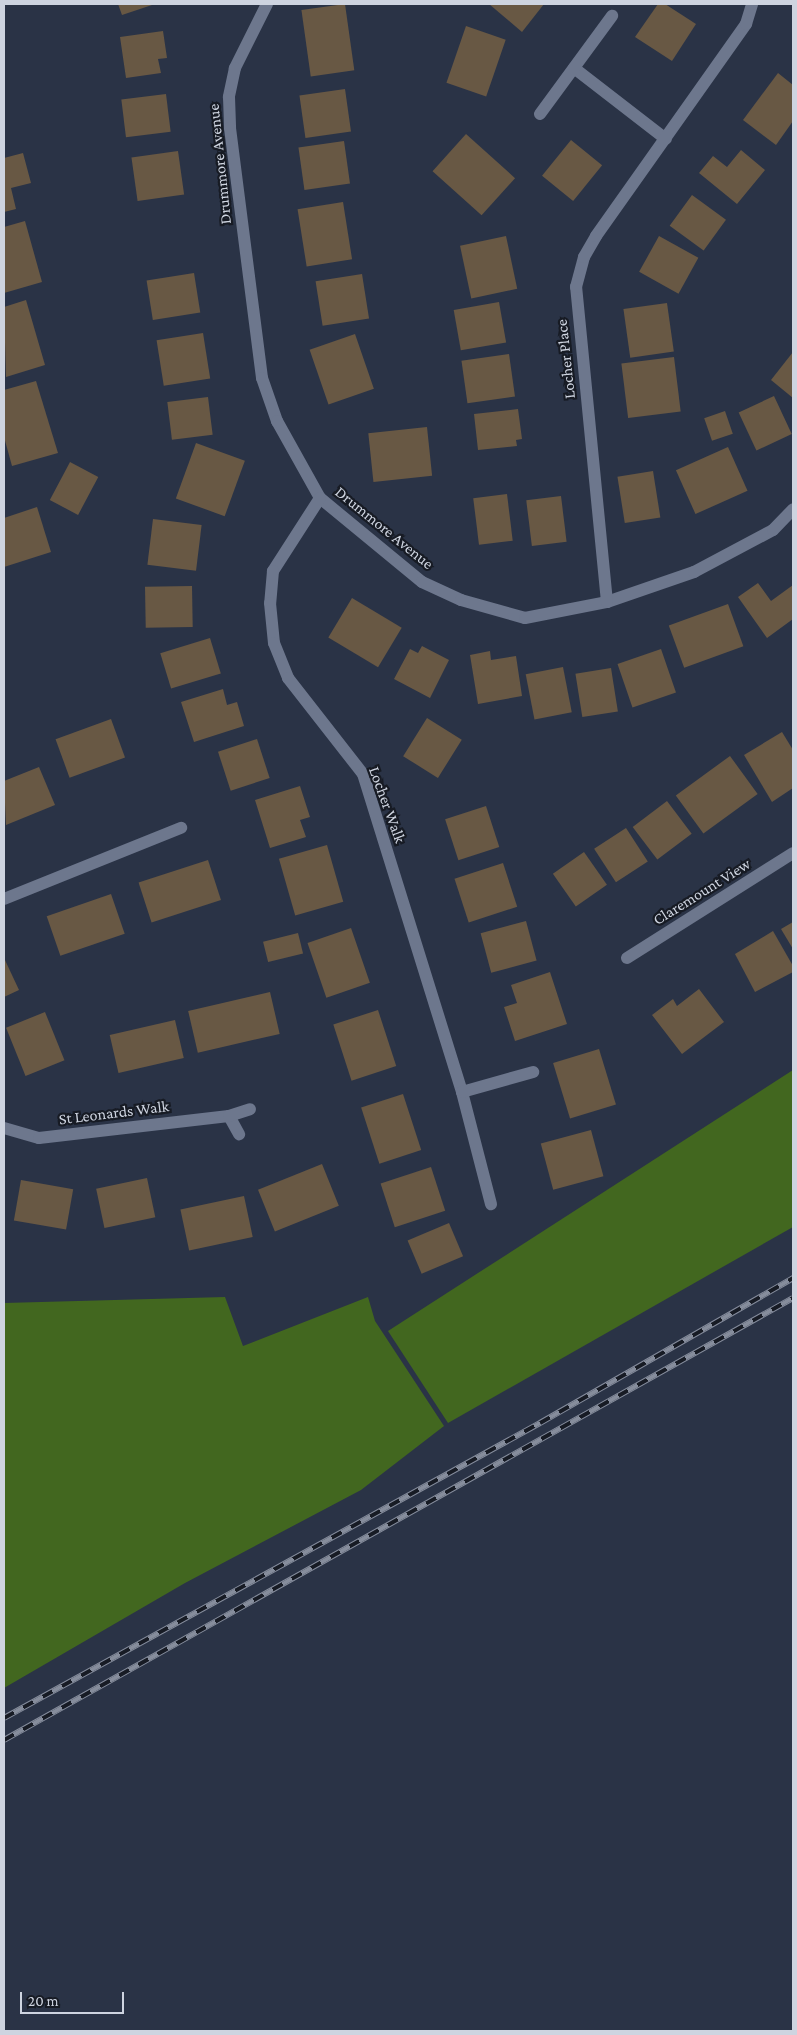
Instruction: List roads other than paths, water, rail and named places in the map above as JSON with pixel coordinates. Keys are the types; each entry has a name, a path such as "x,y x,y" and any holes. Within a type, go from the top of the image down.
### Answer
{"street":[{"name":"Drummore Avenue","path":"267,4 235,68 229,97 230,128 262,378 277,421 320,498 422,582 461,600 525,618 607,602 694,572 772,530 793,509"},
{"name":"Locher Place","path":"607,602 576,287 584,257 596,236 746,24 752,4"},
{"path":"540,114 612,16"},
{"path":"574,68 666,139"},
{"name":"Locher Walk","path":"320,498 273,571 270,603 274,643 288,678 363,774 462,1092 491,1204"},
{"path":"4,899 181,828"},
{"name":"Claremount View","path":"627,958 793,853"},
{"path":"462,1092 533,1072"},
{"name":"St Leonards Walk","path":"4,1128 39,1138 229,1116 250,1109"},
{"path":"229,1116 239,1134"}],"railway":[{"path":"4,1718 540,1423 793,1278"},
{"path":"4,1740 793,1298"}]}
